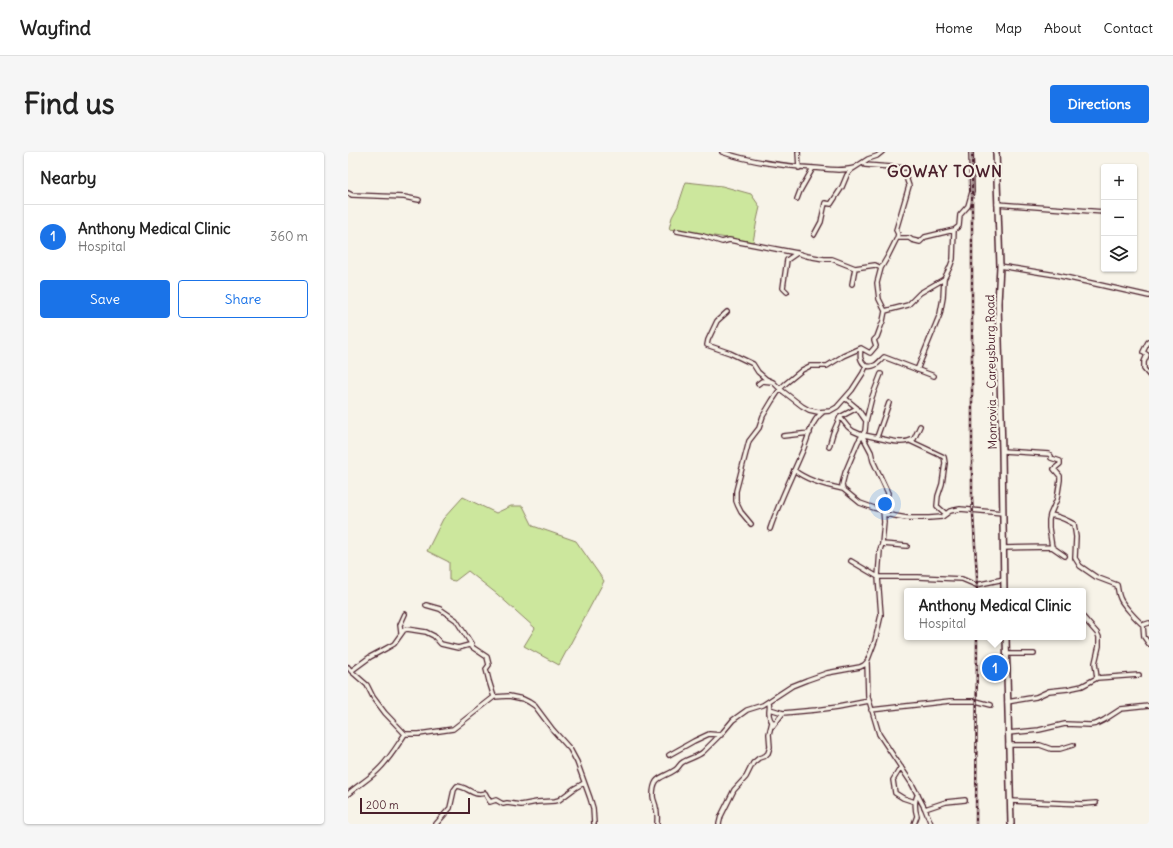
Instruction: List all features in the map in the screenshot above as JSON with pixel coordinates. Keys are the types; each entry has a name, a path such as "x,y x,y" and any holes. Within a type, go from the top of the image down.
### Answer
{"main road":[{"name":"Monrovia - Careysburg Road","path":"996,152 1000,266 998,304 1004,588"},
{"path":"1006,640 1011,824"}],"street":[{"path":"722,152 767,163 799,168 842,170 854,168"},
{"path":"798,152 799,168"},
{"path":"814,235 821,222 825,203 831,204 842,187 848,172 882,152"},
{"path":"897,238 909,238 920,242 925,237 954,230 959,226 960,215 968,206 973,186 971,152"},
{"path":"865,165 905,168"},
{"path":"797,199 813,168"},
{"path":"861,348 870,353 876,346 874,340 877,337 884,321 885,311 878,299 877,283 880,268 897,238 898,234 896,230 909,186 907,180"},
{"path":"348,193 352,195 404,197 419,200"},
{"path":"997,204 1101,212"},
{"path":"917,370 940,314 944,279 953,259 954,230"},
{"path":"677,231 703,236 722,242 729,240 824,259 832,258 855,268 875,264 880,268"},
{"path":"786,292 783,288 786,263 789,257 796,253"},
{"path":"1000,266 1056,275 1149,296"},
{"path":"852,284 855,268"},
{"path":"885,311 908,305 920,292 944,279"},
{"path":"727,312 717,321 707,345 730,353 753,364 758,372 766,379 773,382 780,389 809,410 830,411 837,407 852,390 866,366"},
{"path":"1149,342 1143,352 1147,355 1144,362 1144,369 1149,375"},
{"path":"861,348 861,360 866,366 875,366 884,357 934,376"},
{"path":"751,524 738,506 736,501 736,491 749,441 759,428 763,416 780,389 802,370 810,366 828,366 843,356 861,348"},
{"path":"843,489 842,485 845,473 858,442 865,431 872,397 881,374"},
{"path":"758,384 762,381 770,383 773,382"},
{"path":"844,398 857,408 866,421"},
{"path":"877,437 889,403"},
{"path":"829,447 840,417 857,408"},
{"path":"770,529 778,505 810,433 813,422 823,411"},
{"path":"840,417 853,431 862,435 877,437 885,440 904,442 910,441 914,439 920,426"},
{"path":"783,436 810,433"},
{"path":"656,823 657,810 653,797 657,780 662,776 676,770 683,762 703,752 733,720 743,712 757,708 769,702 780,693 804,681 827,673 860,667 866,662 875,641 881,615 878,576 884,522 883,512 888,493 873,461 871,452 862,435"},
{"path":"910,441 944,457 945,463 942,484 938,496 938,506 946,514"},
{"path":"1002,451 1049,454 1052,456 1051,458 1060,461 1060,464 1054,469 1060,476 1058,495 1050,515 1049,528 1052,547"},
{"path":"794,470 797,473 814,480 843,489 860,502 883,512 920,519 942,517 950,511 960,508 1002,513"},
{"path":"1050,515 1057,515 1074,524 1076,537 1075,558 1080,566 1096,577 1117,585 1120,600 1134,617 1143,625 1144,637 1149,644"},
{"path":"882,544 907,546"},
{"path":"1003,548 1052,547 1065,556"},
{"path":"851,561 878,576 962,580 976,585 1004,579"},
{"path":"426,605 440,609 456,620 472,646 486,657 489,665 486,669 494,697"},
{"path":"401,633 400,624 405,614"},
{"path":"1086,620 1099,637 1099,646 1095,663 1097,678"},
{"path":"1143,625 1149,623"},
{"path":"351,671 370,657 394,644 401,633 408,629 426,632 434,636 441,644 458,648 462,648 465,645 472,646"},
{"path":"1007,654 1034,654"},
{"path":"866,662 867,690 871,710 879,734 918,794 931,824"},
{"path":"348,667 366,685 381,708 405,734 419,734 453,729 494,697 509,696 530,702 535,706 570,749 577,762 593,808 594,824"},
{"path":"1007,702 1036,698 1049,691 1082,686 1097,678 1138,675"},
{"path":"871,710 950,701 976,700 991,705"},
{"path":"770,709 783,713 838,707 869,701"},
{"path":"769,702 769,717 772,722 772,726"},
{"path":"1008,733 1039,730 1065,724 1090,725 1100,722 1121,709 1149,706"},
{"path":"719,824 721,816 734,790 746,777 753,763 768,753 770,747 769,734 772,726 783,713"},
{"path":"348,794 379,769 405,734"},
{"path":"669,755 694,740 709,734 720,735"},
{"path":"1008,745 1040,744 1051,749 1060,749 1073,745"},
{"path":"901,767 893,780 895,793 903,798 915,802"},
{"path":"436,824 450,808 454,790 457,786 466,788 473,794 477,795 485,793 490,802 496,800 503,804 507,803 521,805 559,800 584,783"},
{"path":"914,824 917,816 915,802 918,794"},
{"path":"925,809 946,802 965,800"},
{"path":"1010,801 1083,804 1096,803"}],"green space":[{"path":"686,182 722,186 751,194 760,207 753,242 669,229 672,217 678,206"},
{"path":"463,497 496,513 511,506 523,506 533,526 576,541 604,581 559,665 524,646 535,628 497,594 468,571 455,581 449,580 449,562 427,551 443,519"}],"railway":[{"path":"972,152 972,499 977,588"},
{"path":"976,824 977,640"}],"place":[{"name":"Anthony Medical Clinic","path":"995,668"}],"district":[{"name":"GOWAY TOWN","path":"945,171"}]}
